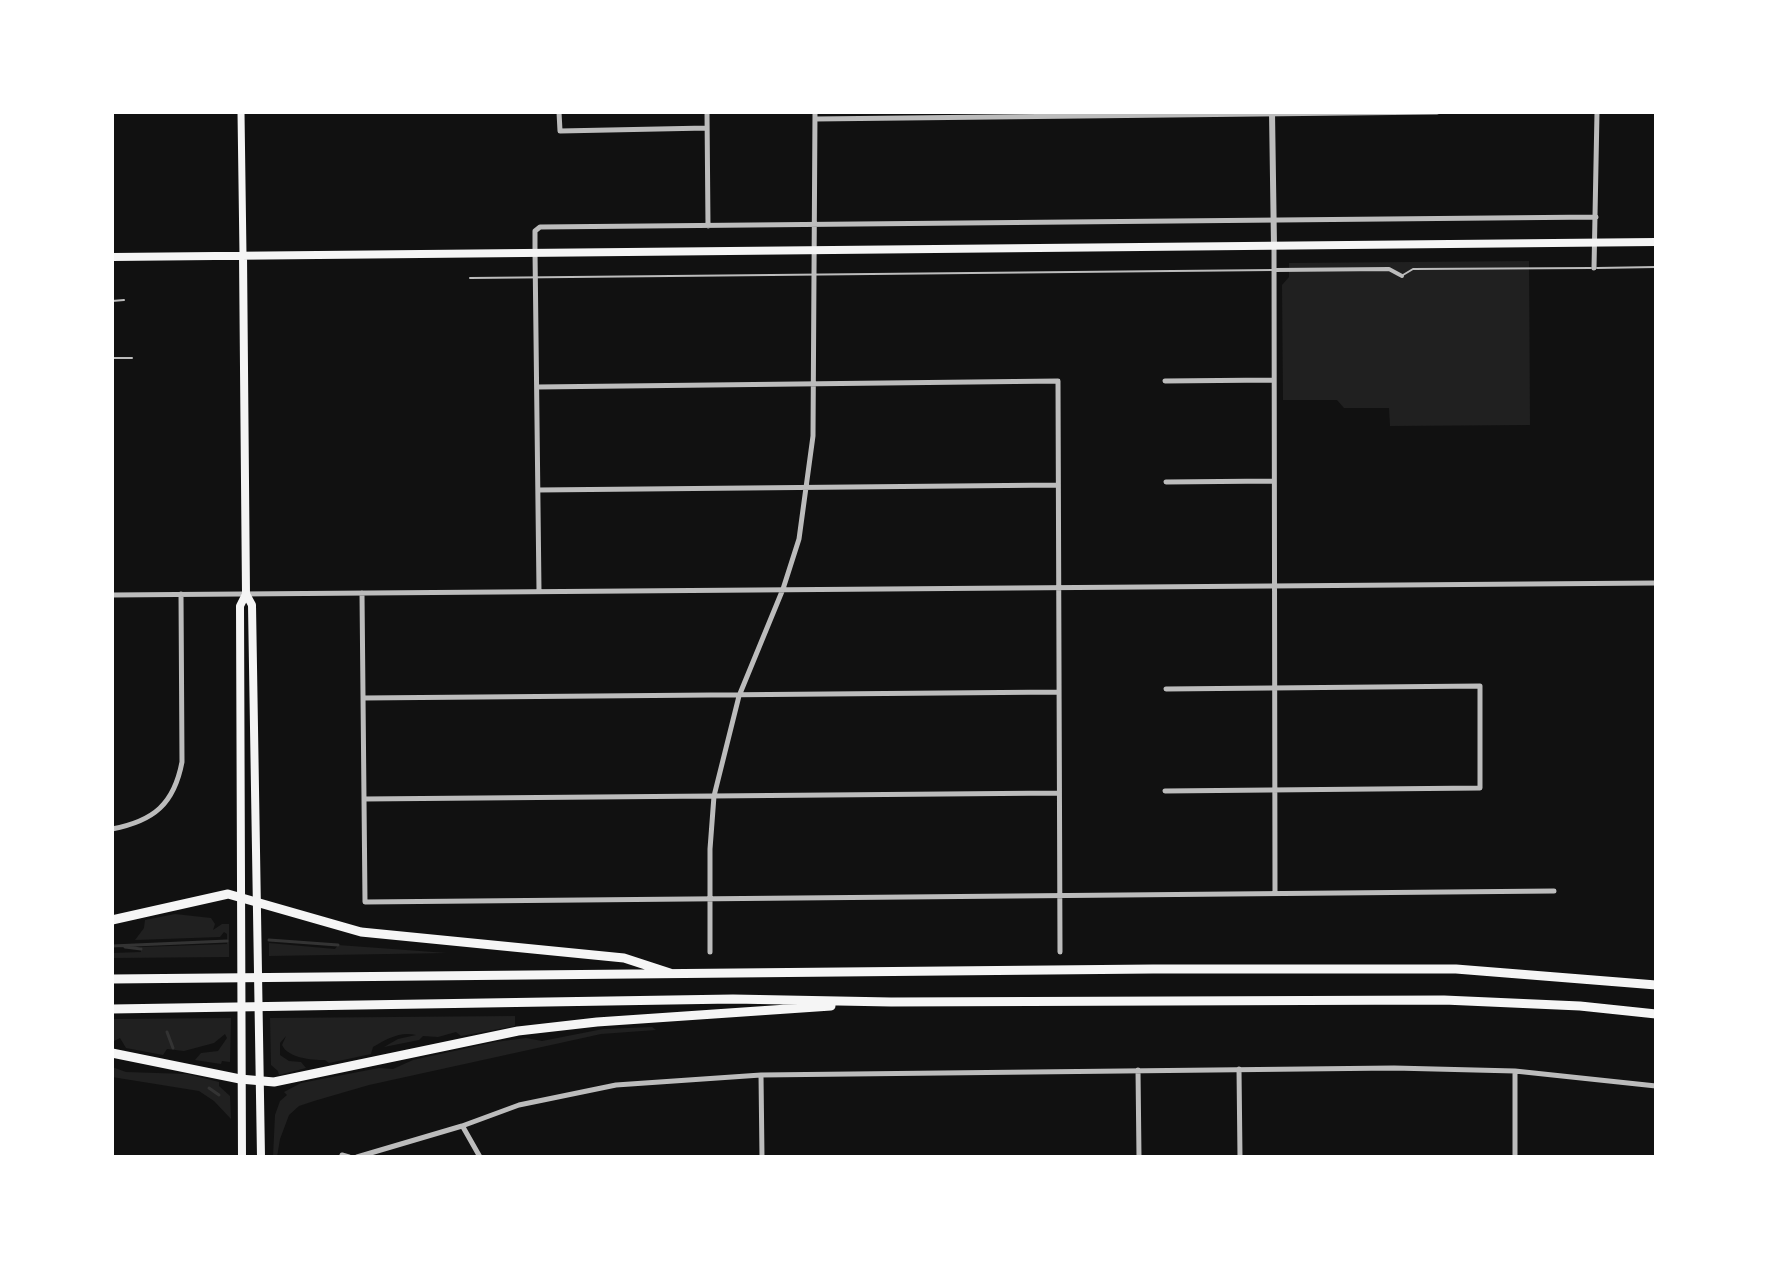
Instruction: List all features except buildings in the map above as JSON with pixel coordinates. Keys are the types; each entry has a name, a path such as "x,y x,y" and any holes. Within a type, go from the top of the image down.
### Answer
{"highway":[{"path":"112,920 221,895 240,896 361,932 624,958 677,975"},
{"path":"112,979 1456,969 1656,985"},
{"path":"112,1009 733,999 891,1002 1444,1000 1580,1006 1656,1014"},
{"path":"112,1053 240,1079 274,1082 518,1031 597,1022 891,1002"}],"main road":[{"path":"241,112 246,594 240,606 242,1157"},
{"path":"112,257 1656,242"},
{"path":"246,594 252,605 261,1157"}],"street":[{"path":"559,112 560,131 707,128"},
{"path":"707,112 708,226"},
{"path":"710,952 710,849 714,796 739,696 783,589 799,539 813,436 815,115 1437,112"},
{"path":"1594,268 1597,112"},
{"path":"1272,113 1275,893"},
{"path":"539,591 535,231 540,227 1596,217"},
{"path":"1273,270 1389,269 1402,276"},
{"path":"1165,381 1273,380"},
{"path":"537,387 1058,381 1060,952"},
{"path":"1166,482 1274,481"},
{"path":"538,490 1058,485"},
{"path":"112,595 1656,583"},
{"path":"362,593 365,902 1554,891"},
{"path":"112,829 131,825 163,807 179,777 182,762 181,594"},
{"path":"1165,791 1480,788 1480,686 1166,689"},
{"path":"363,698 1059,692"},
{"path":"364,799 1059,793"},
{"path":"357,1157 462,1126 519,1105 616,1085 761,1075 1380,1068 1515,1071 1656,1086"},
{"path":"1239,1069 1240,1157"},
{"path":"1138,1070 1139,1157"},
{"path":"1515,1071 1515,1157"},
{"path":"761,1075 762,1157"},
{"path":"462,1126 480,1157"},
{"path":"342,1155 349,1157"}],"lane":[{"path":"1402,276 1413,269 1656,267"},
{"path":"470,278 1273,270"},
{"path":"112,301 124,300"},
{"path":"112,358 132,358"}],"shaded area":[{"path":"1529,261 1530,425 1390,426 1389,408 1344,408 1337,400 1283,400 1282,285 1289,277 1289,263"},
{"path":"175,914 211,918 215,924 213,930 222,924 229,924 229,957 112,958 112,953 141,952 141,947 227,944 227,934 224,932 220,937 135,940 144,928 145,920"},
{"path":"269,943 335,949 338,945 447,953 269,956"},
{"path":"515,1016 515,1026 461,1036 456,1032 438,1037 423,1036 419,1040 384,1047 398,1039 416,1035 399,1035 373,1047 371,1054 329,1063 289,1053 282,1045 286,1036 280,1043 280,1055 289,1061 301,1062 306,1068 279,1075 271,1065 270,1018"},
{"path":"231,1018 230,1062 222,1061 221,1064 195,1060 201,1053 218,1051 227,1038 225,1034 214,1043 184,1051 167,1049 163,1055 126,1048 120,1038 112,1042 112,1019"},
{"path":"652,1027 656,1030 601,1034 369,1085 299,1106 289,1115 277,1157 273,1157 275,1115 280,1101 287,1095 284,1092 301,1083 379,1068 393,1069 413,1060 495,1042 526,1038 542,1041 603,1029"},
{"path":"112,1067 126,1072 187,1074 219,1082 219,1086 230,1096 231,1119 199,1091 112,1077"}],"waterway":[{"path":"269,940 338,945"},
{"path":"112,946 227,941"},
{"path":"125,947 141,949"},
{"path":"167,1032 173,1048"},
{"path":"209,1088 219,1095"}]}
